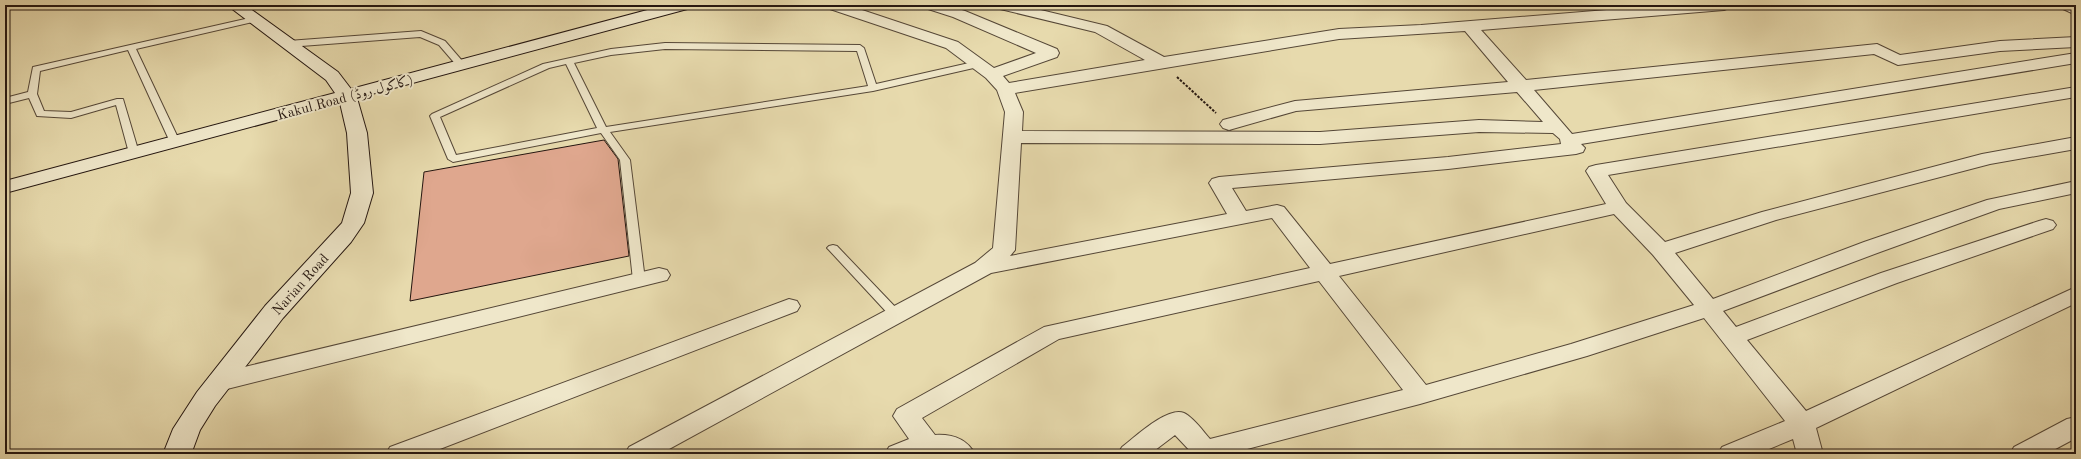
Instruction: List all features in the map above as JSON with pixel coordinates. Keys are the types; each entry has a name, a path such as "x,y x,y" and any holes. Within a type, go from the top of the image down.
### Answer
{"main road":[{"path":"235,5 332,76 347,96"},
{"name":"Kakul Road (کاکول روڈ)","path":"5,187 684,5"},
{"name":"Narian Road","path":"181,454 180,449 187,429 219,382 274,312 343,237 353,223 362,193 357,133 347,96"}],"street":[{"path":"638,454 983,268 1004,250 1014,112 992,76 952,45 832,5"},
{"path":"930,5 967,17 1050,53 992,76"},
{"path":"967,17 980,5"},
{"path":"1001,5 1101,29 1160,62"},
{"path":"992,76 1160,62 1339,34 1469,26 1724,5"},
{"path":"2066,5 2076,10"},
{"path":"1469,26 1596,171 1618,206 1661,250 1733,337 1802,424 1810,454"},
{"path":"1229,124 1295,106 1522,86 1877,48 1898,60 2000,46 2076,42"},
{"path":"1240,218 1219,183 1448,163 1567,139 2076,58"},
{"path":"1596,171 2076,92"},
{"path":"1012,137 1320,138 1479,126 1567,139"},
{"path":"1661,250 1769,216 1988,158 2076,143"},
{"path":"1131,454 1176,420 1205,450 1420,395 1579,350 1709,308 1872,247 1994,204 2076,187"},
{"path":"928,444 906,416 1052,333 1618,206"},
{"path":"983,268 1277,211 1420,395"},
{"path":"1733,337 1888,278 2046,224"},
{"path":"219,382 649,277"},
{"path":"1731,454 1766,441 2076,294"},
{"path":"399,454 789,306"},
{"path":"2023,454 2076,426"},
{"path":"898,454 906,449 928,444 953,446 962,454"}],"lane":[{"path":"134,153 120,101 71,115 40,114 32,94 36,68 254,19"},
{"path":"288,44 421,34 442,43 461,65"},
{"path":"873,88 860,48 665,46 611,52 546,66 435,116 453,159 603,130 873,88 992,76"},
{"path":"131,47 175,142"},
{"path":"569,61 603,130 625,160 649,277"},
{"path":"5,100 32,94"},
{"path":"833,248 896,315"}],"path":[{"path":"1160,62 1229,124"}],"building":[{"path":"604,140 618,159 629,256 410,301 424,172"}]}
